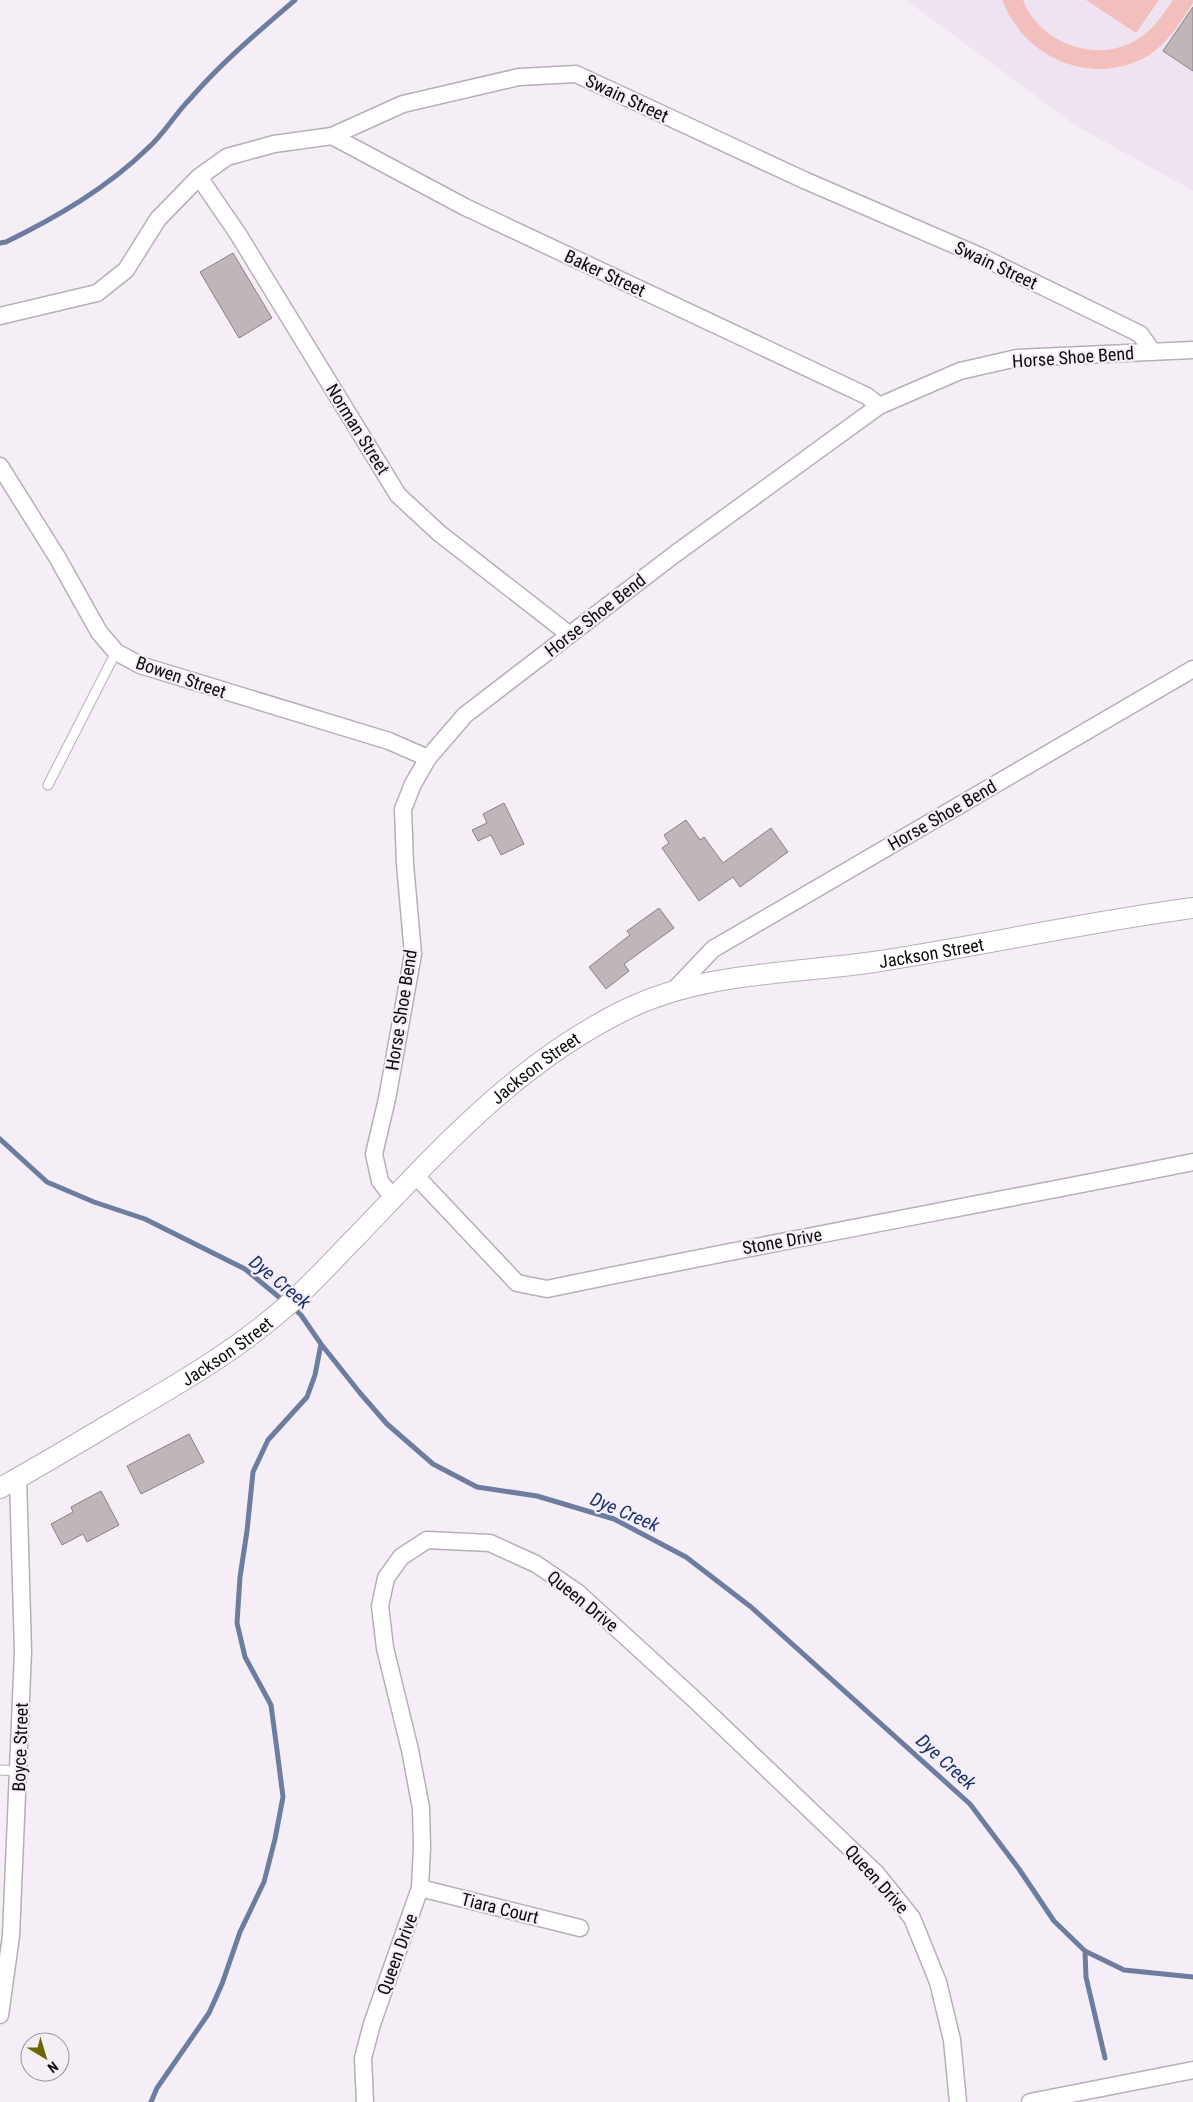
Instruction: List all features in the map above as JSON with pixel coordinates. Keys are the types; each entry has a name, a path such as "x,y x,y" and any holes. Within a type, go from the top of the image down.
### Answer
{"street":[{"name":"Swain Street","path":"0,316 97,293 126,270 158,219 199,177 227,157 274,144 332,136 403,104 519,77 576,74 804,180 980,256 1140,334 1153,352"},
{"name":"Baker Street","path":"332,136 465,207 867,396 879,406"},
{"name":"Norman Street","path":"199,177 238,234 398,495 439,534 570,634"},
{"name":"Horse Shoe Bend","path":"393,1198 380,1181 374,1154 387,1099 413,954 405,864 403,809 412,784 428,758 465,715 675,554 879,406 960,371 1017,358 1193,350"},
{"name":"Bowen Street","path":"0,466 57,557 99,632 116,652 140,665 389,741 428,758"},
{"name":"Horse Shoe Bend","path":"675,989 713,949 1193,669"},
{"name":"Jackson Street","path":"0,1488 156,1397 224,1355 262,1328 302,1293 462,1126 521,1075 589,1029 626,1009 675,989 720,979 873,962 1193,908"},
{"name":"Stone Drive","path":"415,1175 518,1282 548,1289 730,1250 969,1207 1193,1162"},
{"name":"Boyce Street","path":"0,2016 4,1958 11,1936 19,1771 23,1651 18,1478"},
{"name":"Queen Drive","path":"364,2102 363,2058 367,2041 420,1888 421,1808 410,1750 385,1648 380,1606 386,1578 401,1557 427,1540 490,1544 536,1564 577,1592 688,1694 876,1873 912,1918 938,1982 952,2040 958,2102"},
{"name":"Tiara Court","path":"420,1888 580,1928"},
{"path":"1030,2102 1193,2070"}],"lane":[{"path":"48,785 116,652"},
{"path":"0,1770 19,1771"}],"shaded area":[{"path":"906,0 1193,0 1193,191 1078,127"},
{"path":"1002,0 1023,0 1030,14 1052,36 1080,48 1096,50 1111,49 1134,42 1147,32 1173,0 1193,0 1193,3 1170,36 1152,53 1141,60 1102,69 1085,68 1069,64 1041,50 1018,28"},
{"path":"1086,0 1159,0 1136,33"}],"building":[{"path":"1193,7 1193,71 1163,51"},
{"path":"233,253 272,318 239,338 200,272"},
{"path":"504,803 524,844 501,855 491,835 478,841 472,830 487,823 483,814"},
{"path":"686,820 700,840 704,837 723,863 771,828 788,852 740,887 733,877 699,901 662,848 669,843 664,835"},
{"path":"659,908 674,928 624,964 629,971 606,989 589,967 630,935 627,931"},
{"path":"189,1434 204,1462 141,1494 127,1466"},
{"path":"101,1491 119,1525 87,1542 83,1534 62,1545 51,1524 73,1512 71,1507"}],"waterway":[{"path":"0,243 6,242 63,212 116,176 154,142 215,72 295,0"},
{"name":"Dye Creek","path":"0,1139 47,1182 94,1202 145,1219 245,1269 285,1302"},
{"name":"Dye Creek","path":"292,1307 301,1315 321,1344 387,1424 433,1464 477,1487 537,1496 614,1519 686,1557 751,1607 970,1804 1019,1869 1054,1921 1085,1951 1124,1970 1193,1977"},
{"path":"151,2102 157,2088 209,2013 222,1984 240,1932 264,1882 275,1839 283,1797 271,1705 245,1657 237,1623 240,1577 253,1472 268,1440 307,1397 315,1375 321,1344"},
{"path":"1085,1951 1086,1977 1105,2058"}]}
